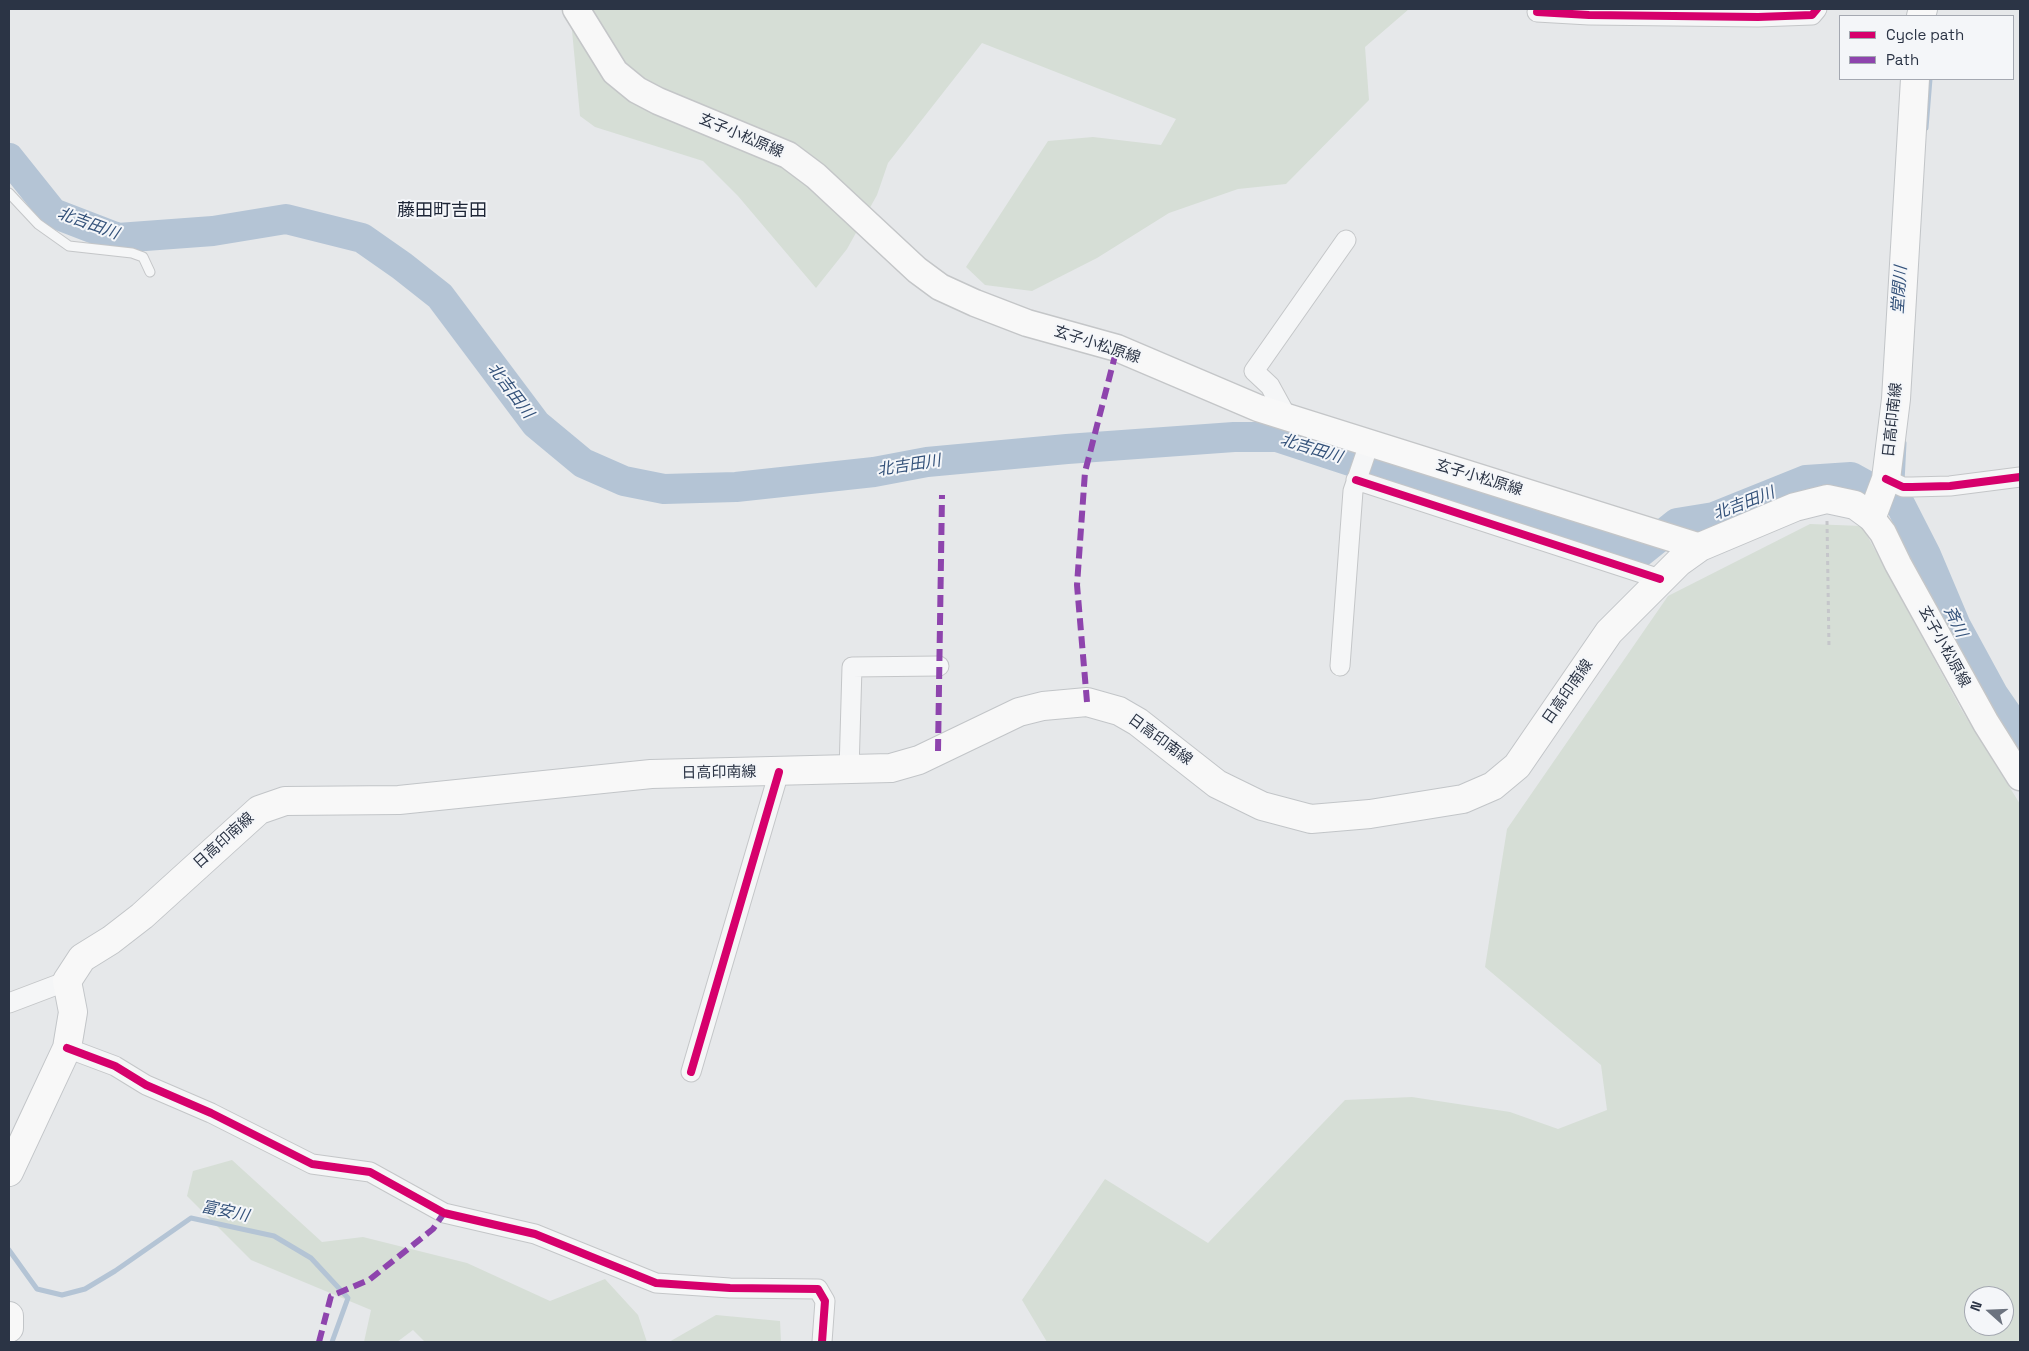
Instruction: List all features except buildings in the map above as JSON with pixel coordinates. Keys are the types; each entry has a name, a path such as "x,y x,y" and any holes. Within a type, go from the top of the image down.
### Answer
{"main road":[{"name":"玄子小松原線","path":"576,9 615,72 637,90 658,101 788,155 816,176 917,270 940,286 975,303 1026,323 1117,348 1258,408 1688,544"},
{"name":"日高印南線","path":"67,981 82,958 111,940 142,916 259,810 285,800 399,800 651,774 849,771 891,768 925,757 1019,712 1043,706 1087,702 1119,711 1138,722 1218,784 1262,806 1311,819 1370,814 1463,799 1493,786 1517,766 1609,632 1660,579 1688,544 1795,507 1827,499 1855,505 1872,514 1886,479 1896,399 1915,80"},
{"name":"玄子小松原線","path":"1872,514 1981,714 2020,777"},
{"path":"9,1172 67,1048 73,1012 67,981"},
{"path":"9,1316 9,1328"}],"street":[{"path":"1537,12 1627,16 1758,17 1812,16 1817,9"},
{"path":"1287,417 1270,386 1254,371 1346,240"},
{"path":"1340,666 1353,491 1369,444"},
{"path":"1886,479 1903,487 1912,488 1950,486 2020,478"},
{"path":"1356,480 1660,579"},
{"path":"849,771 852,667 939,666"},
{"path":"691,1072 779,772"},
{"path":"9,1003 67,981"},
{"path":"67,1048 115,1066 146,1084 211,1113 312,1164 370,1172 444,1213 535,1234 656,1283 730,1288 818,1289 826,1301 822,1342"}],"lane":[{"path":"9,193 38,224 69,246 132,253 143,257 150,272"}],"path":[{"path":"1827,499 1829,648"}],"shaded area":[{"path":"570,9 1409,9 1365,47 1369,100 1286,184 1238,189 1169,213 1097,258 1032,291 985,285 966,267 1048,141 1093,137 1161,145 1176,119 982,43 888,163 877,195 847,249 816,288 738,196 703,161 595,127 580,116"},
{"path":"1810,524 1862,526 1961,709 2020,804 2020,1342 1047,1342 1022,1300 1105,1179 1208,1243 1345,1100 1412,1097 1510,1112 1558,1129 1607,1110 1601,1065 1485,967 1507,829 1668,596"},
{"path":"232,1160 322,1242 363,1237 467,1263 550,1301 605,1279 638,1315 647,1342 425,1342 413,1330 397,1342 364,1342 371,1310 251,1260 187,1196 193,1171"},
{"path":"716,1315 780,1321 781,1342 669,1342"}],"waterway":[{"name":"堂閉川","path":"1926,128 1930,80"},
{"name":"北吉田川","path":"9,158 53,213 118,238 213,231 286,219 362,238 440,296 536,424 583,463 624,481 664,489 736,487 874,472 927,462 1067,449 1234,437 1277,437 1637,555 1677,523 1714,517 1806,480 1851,477 1900,504 1926,555 1956,626 1993,694 2020,733"},
{"name":"堂閉川","path":"1902,482 1904,443"},
{"name":"堂閉川","path":"1900,504 1901,491"},
{"name":"富安川","path":"9,1250 37,1289 62,1295 85,1289 115,1271 191,1218 274,1236 311,1258 348,1298 332,1342"}],"marked path":[{"path":"1087,702 1077,585 1085,472 1117,348"},
{"path":"938,751 942,495"},
{"path":"319,1342 331,1296 369,1280 433,1229 444,1213"}],"cycle path":[{"path":"1537,12 1589,15 1758,17 1812,15 1817,9"},
{"path":"1886,479 1903,487 1912,487 1950,486 2020,477"},
{"path":"1356,480 1660,579"},
{"path":"691,1072 779,772"},
{"path":"67,1048 115,1066 146,1085 211,1113 312,1164 370,1172 444,1213 535,1234 656,1283 730,1288 818,1289 825,1301 822,1342"}],"district":[{"name":"藤田町吉田","path":"442,211"}],"water label":[{"name":"斉川","path":"1955,622"}]}
